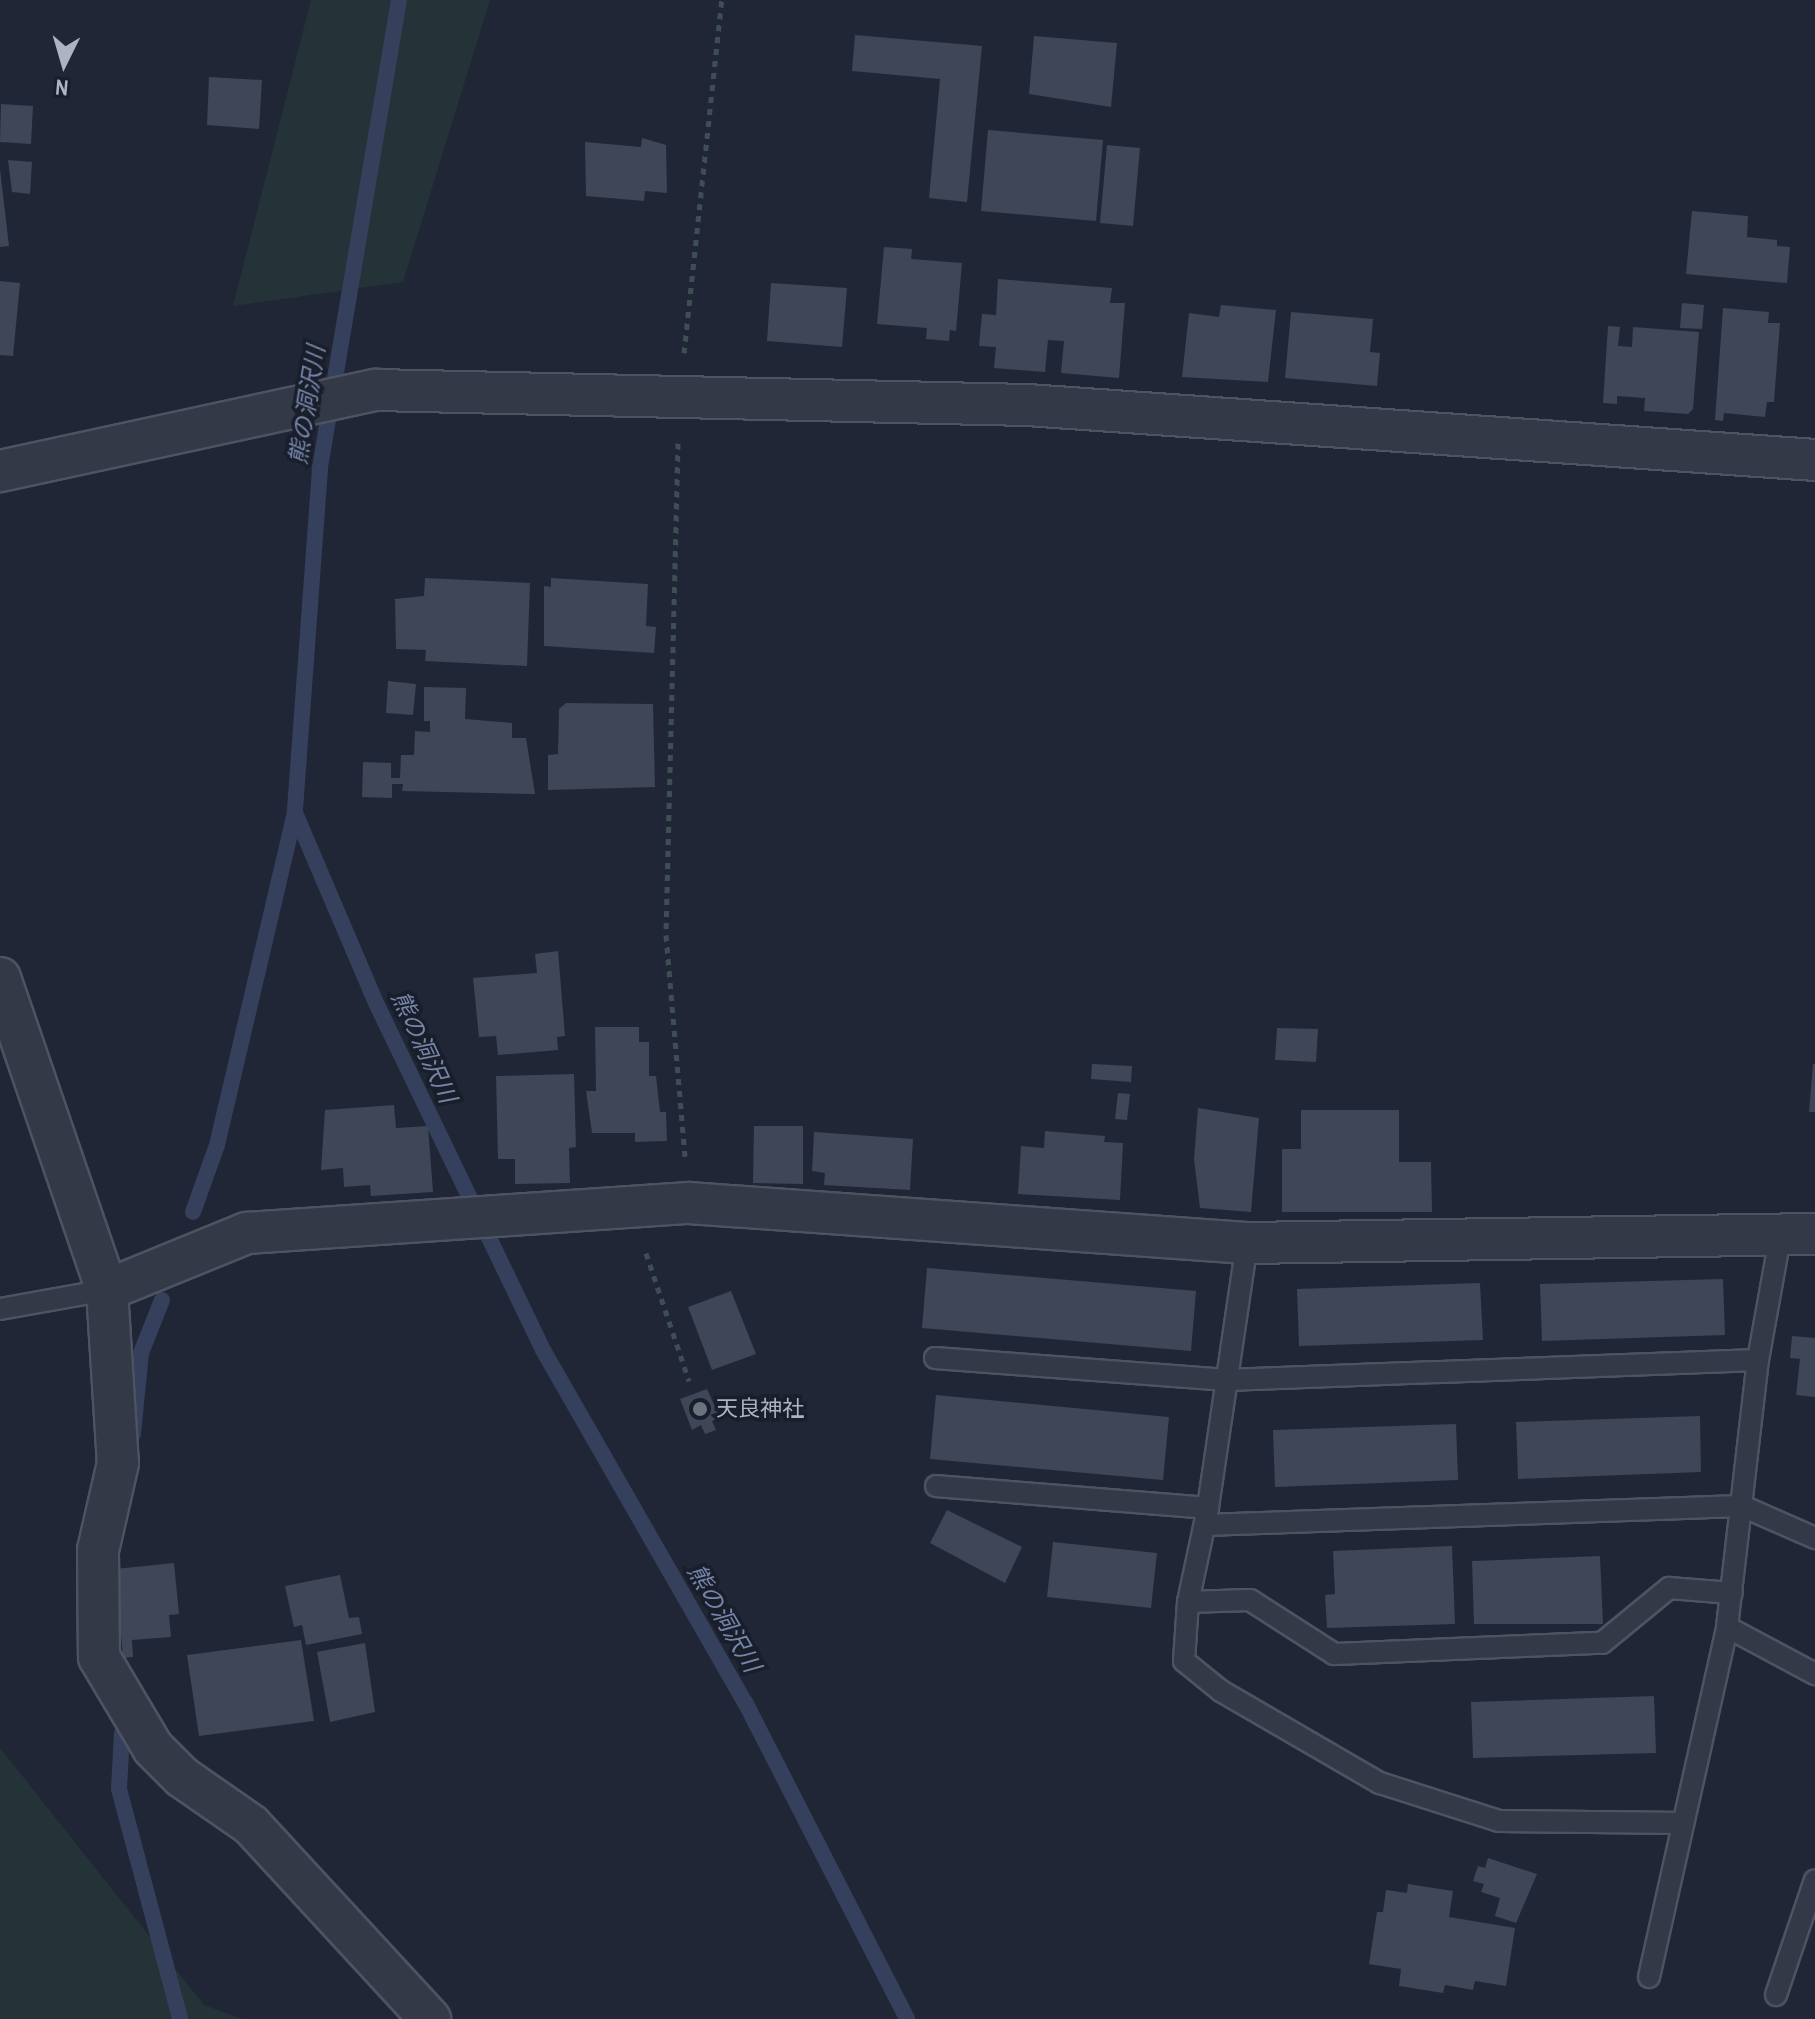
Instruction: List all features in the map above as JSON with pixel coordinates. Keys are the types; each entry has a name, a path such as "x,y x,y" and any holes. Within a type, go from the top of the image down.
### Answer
{"street":[{"path":"0,471 376,390 1027,405 1815,460"},
{"path":"0,978 107,1290 118,1463 98,1550 99,1657 153,1748 182,1777 251,1825 430,2019"},
{"path":"107,1290 247,1233 689,1203 1247,1243 1798,1233"}],"lane":[{"path":"1649,1977 1727,1627 1758,1360 1798,1233"},
{"path":"1247,1243 1206,1516 1188,1602 1184,1661 1221,1691 1380,1783 1499,1821 1683,1823"},
{"path":"0,1309 107,1290"},
{"path":"935,1358 1227,1380 1758,1360"},
{"path":"936,1486 1206,1516 1742,1506 1815,1538"},
{"path":"1188,1602 1250,1600 1334,1654 1602,1643 1669,1588 1732,1593"},
{"path":"1727,1627 1815,1674"},
{"path":"1776,1995 1815,1880"}],"path":[{"path":"689,1203 666,935 679,397 722,0"},
{"path":"644,1246 689,1381"}],"shaded area":[{"path":"311,0 490,0 403,282 233,306"},
{"path":"0,1748 204,2005 243,2019 0,2019"}],"building":[{"path":"855,35 982,46 967,202 929,198 940,79 852,71"},
{"path":"1034,36 1117,43 1111,107 1029,94"},
{"path":"209,77 262,80 259,129 207,125"},
{"path":"1,104 33,106 31,144 0,142"},
{"path":"988,130 1103,140 1096,221 981,211"},
{"path":"642,138 666,145 667,193 645,191 644,201 586,196 585,142 641,147"},
{"path":"1107,145 1140,148 1133,226 1100,223"},
{"path":"8,160 32,162 30,194 12,192"},
{"path":"0,169 9,246 0,247"},
{"path":"1692,211 1748,216 1747,237 1777,240 1777,246 1790,247 1787,283 1686,274"},
{"path":"884,247 912,249 911,259 962,263 956,331 950,330 949,341 926,339 927,328 877,324"},
{"path":"998,279 1112,288 1110,303 1125,303 1119,378 1061,373 1064,341 1048,340 1045,372 994,368 996,347 979,346 982,314 996,315"},
{"path":"0,281 20,283 13,356 0,355"},
{"path":"771,283 847,288 842,347 767,341"},
{"path":"1682,303 1704,305 1702,329 1680,328"},
{"path":"1221,305 1276,310 1268,382 1182,377 1189,313 1219,317"},
{"path":"1723,308 1769,312 1768,323 1780,323 1774,402 1767,402 1765,417 1724,413 1723,421 1715,420"},
{"path":"1291,312 1373,319 1370,352 1380,353 1377,386 1285,378"},
{"path":"1608,326 1620,327 1618,346 1632,347 1633,327 1699,332 1693,409 1688,414 1644,411 1645,398 1617,396 1617,404 1603,403"},
{"path":"425,578 530,583 527,666 425,661 426,650 396,649 395,599 424,596"},
{"path":"551,578 648,584 646,626 656,627 654,653 544,646 544,586 551,587"},
{"path":"388,681 416,684 413,715 386,713"},
{"path":"424,687 466,688 465,719 512,723 512,738 526,738 535,794 402,791 403,784 392,784 392,798 362,797 363,762 391,763 391,778 400,778 401,755 414,755 415,731 430,732 430,721 424,721"},
{"path":"566,703 653,704 655,787 548,790 548,755 558,754 559,709"},
{"path":"558,951 565,1036 557,1037 558,1050 498,1055 496,1036 479,1037 473,978 537,973 535,954"},
{"path":"595,1027 639,1027 639,1042 649,1042 649,1076 656,1076 660,1112 666,1112 667,1141 635,1142 635,1133 592,1133 586,1091 596,1091"},
{"path":"1277,1028 1318,1029 1316,1062 1275,1060"},
{"path":"1092,1064 1132,1066 1131,1082 1091,1079"},
{"path":"1813,1064 1815,1112 1809,1112"},
{"path":"574,1074 576,1147 569,1148 570,1183 515,1184 515,1159 498,1159 496,1076"},
{"path":"1118,1093 1130,1094 1127,1120 1115,1119"},
{"path":"394,1105 396,1128 428,1126 433,1192 371,1196 370,1185 344,1187 343,1168 321,1170 325,1110"},
{"path":"1198,1108 1259,1118 1251,1212 1200,1208 1194,1159"},
{"path":"1301,1110 1399,1110 1399,1162 1431,1162 1432,1212 1282,1212 1282,1149 1301,1149"},
{"path":"754,1126 803,1126 803,1184 753,1183"},
{"path":"1045,1131 1105,1136 1104,1142 1123,1143 1120,1200 1018,1194 1021,1146 1044,1148"},
{"path":"814,1132 913,1139 910,1190 824,1185 825,1173 812,1171"},
{"path":"927,1268 1196,1291 1191,1351 922,1328"},
{"path":"1723,1279 1725,1335 1542,1341 1540,1284"},
{"path":"1480,1283 1483,1340 1299,1346 1297,1289"},
{"path":"731,1291 756,1354 712,1370 688,1307"},
{"path":"1792,1336 1815,1338 1815,1397 1796,1395 1800,1359 1790,1358"},
{"name":"天良神社","path":"707,1389 720,1418 712,1421 716,1430 705,1434 701,1425 692,1430 680,1399"},
{"path":"936,1395 1169,1417 1163,1480 930,1459"},
{"path":"1700,1416 1701,1472 1518,1479 1516,1422"},
{"path":"1456,1424 1458,1480 1275,1487 1273,1430"},
{"path":"947,1510 1022,1547 1005,1583 930,1543"},
{"path":"1053,1542 1157,1553 1151,1608 1047,1597"},
{"path":"1452,1546 1455,1624 1327,1628 1325,1595 1335,1594 1333,1551"},
{"path":"1600,1556 1603,1624 1474,1624 1472,1561"},
{"path":"174,1563 179,1614 169,1615 171,1637 132,1640 133,1657 123,1658 115,1569"},
{"path":"340,1575 349,1618 359,1617 362,1634 306,1645 302,1625 294,1627 285,1586"},
{"path":"301,1640 314,1721 199,1736 187,1655"},
{"path":"365,1643 375,1712 330,1722 317,1652"},
{"path":"1654,1696 1656,1753 1473,1758 1471,1702"},
{"path":"1488,1858 1537,1874 1516,1923 1495,1916 1500,1898 1481,1892 1484,1884 1473,1881 1478,1866 1485,1868"},
{"path":"1408,1884 1453,1891 1449,1917 1515,1928 1506,1986 1475,1981 1473,1990 1445,1985 1443,1993 1399,1986 1401,1969 1369,1964 1377,1912 1383,1912 1386,1890 1407,1893"}],"waterway":[{"name":"熊の洞沢川","path":"399,0 320,469 295,813 377,1005 543,1350 745,1702 907,2019"},
{"path":"193,1212 217,1145 295,813"},
{"path":"133,1434 141,1353 162,1300"},
{"path":"122,1733 119,1789 180,2019"}],"place":[{"name":"天良神社","path":"700,1409"}]}
